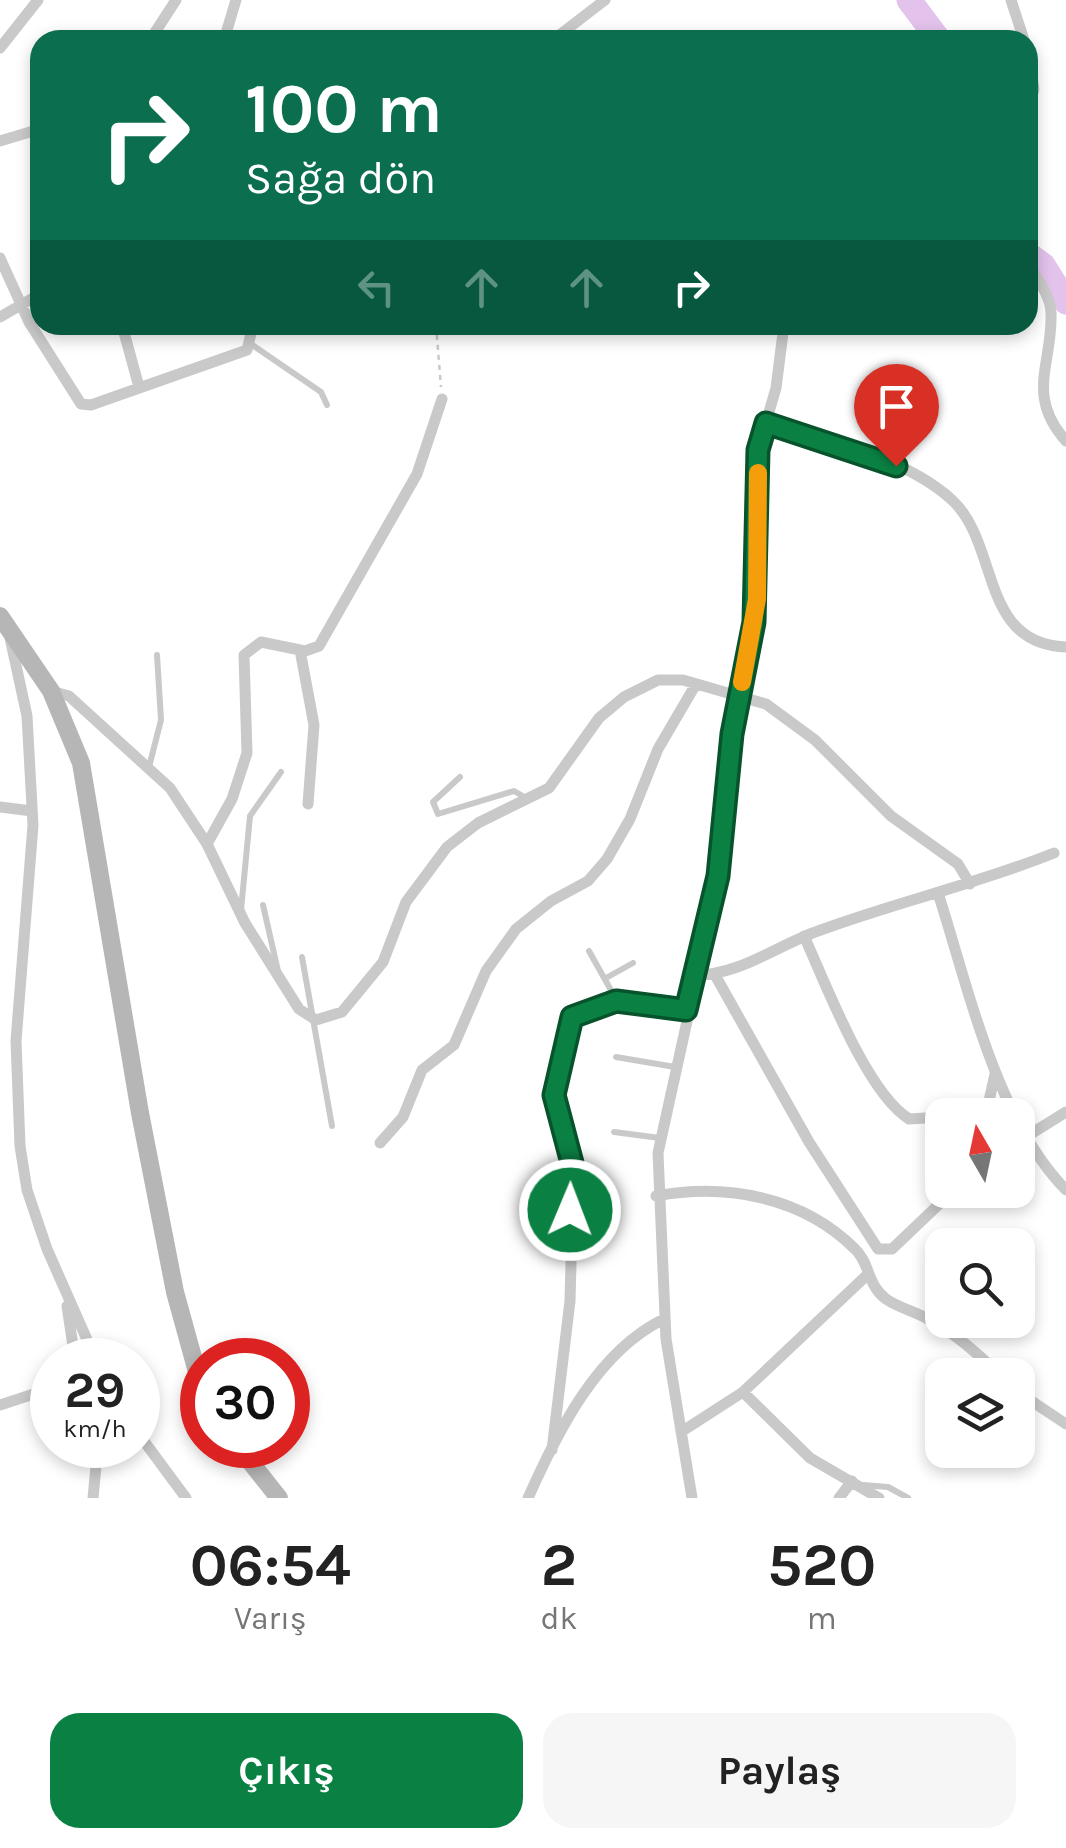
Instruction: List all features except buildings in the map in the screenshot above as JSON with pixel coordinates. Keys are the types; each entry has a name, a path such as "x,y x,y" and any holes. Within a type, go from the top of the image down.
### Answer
{"street":[{"path":"0,48 38,0"},
{"path":"156,30 176,0"},
{"path":"227,30 236,0"},
{"path":"565,30 605,0"},
{"path":"1011,0 1021,30"},
{"path":"0,141 30,132"},
{"path":"0,258 30,319"},
{"path":"1038,282 1051,306 1044,388 1050,422 1066,442"},
{"path":"0,317 30,300"},
{"path":"38,335 81,404 92,405 233,356 250,344 251,335"},
{"path":"125,335 139,387"},
{"path":"692,1498 664,1319 656,1196 660,1138 718,876 740,694 757,599 758,450 782,335"},
{"path":"206,844 232,799 247,753 244,655 261,642 300,650 320,646 433,436 442,399"},
{"path":"766,423 896,466 940,491 970,522 991,588 1025,638 1047,647 1066,647"},
{"path":"5,622 51,691 73,736 87,790 140,1112 174,1292 187,1338"},
{"path":"5,622 27,716 32,812 16,1040 16,1108 27,1190 85,1338"},
{"path":"300,650 314,725 308,804"},
{"path":"51,691 69,696 170,788 206,844 240,914 299,1009 316,1020 342,1012 383,962 406,902 448,846 478,823 548,788 587,730 624,697 658,680 696,684 766,704 802,728 873,800 958,864 970,884"},
{"path":"380,1143 402,1117 422,1070 454,1045 486,972 516,929 550,901 588,881 607,859 630,820 658,749 696,684"},
{"path":"0,807 32,812"},
{"path":"695,974 715,975 804,936 970,884 1054,852"},
{"path":"938,892 1008,1098"},
{"path":"804,936 857,1050 892,1106 908,1119 925,1118"},
{"path":"715,975 809,1142 878,1249 892,1248 935,1208"},
{"path":"552,1450 570,1301 573,1190 572,1163 556,1108 555,1085 572,1017 616,1001 686,1010"},
{"path":"990,1098 996,1070"},
{"path":"1035,1126 1066,1112"},
{"path":"1035,1148 1066,1190"},
{"path":"656,1196 704,1191 786,1202 856,1249 866,1276 885,1299 948,1331 980,1358"},
{"path":"681,1432 743,1392 866,1276"},
{"path":"68,1302 72,1338"},
{"path":"528,1498 552,1450 608,1362 636,1335 664,1319"},
{"path":"743,1392 810,1458 879,1498"},
{"path":"0,1405 30,1395"},
{"path":"1035,1403 1066,1424"},
{"path":"160,1463 186,1498"},
{"path":"93,1498 96,1468"},
{"path":"255,1468 279,1498"},
{"path":"839,1498 855,1484"}],"lane":[{"path":"250,344 321,392 327,405"},
{"path":"149,767 161,720 157,655"},
{"path":"240,914 250,816 282,772"},
{"path":"460,777 433,802 435,812 444,814 514,792 527,800"},
{"path":"263,905 278,971"},
{"path":"589,951 616,1001"},
{"path":"302,956 332,1126"},
{"path":"606,978 633,963"},
{"path":"616,1056 674,1067"},
{"path":"614,1132 660,1138"},
{"path":"855,1484 888,1487 908,1498"}],"path":[{"path":"437,335 442,399"}],"waterway":[{"path":"909,0 932,30"},
{"path":"1038,261 1066,302"}],"slow traffic":[{"path":"742,682 757,599 758,473"}],"route":[{"path":"570,1210 572,1163 554,1095 572,1017 576,1012 616,1001 686,1010 712,912 723,842 732,734 757,599 758,450 766,423 896,466"}]}
